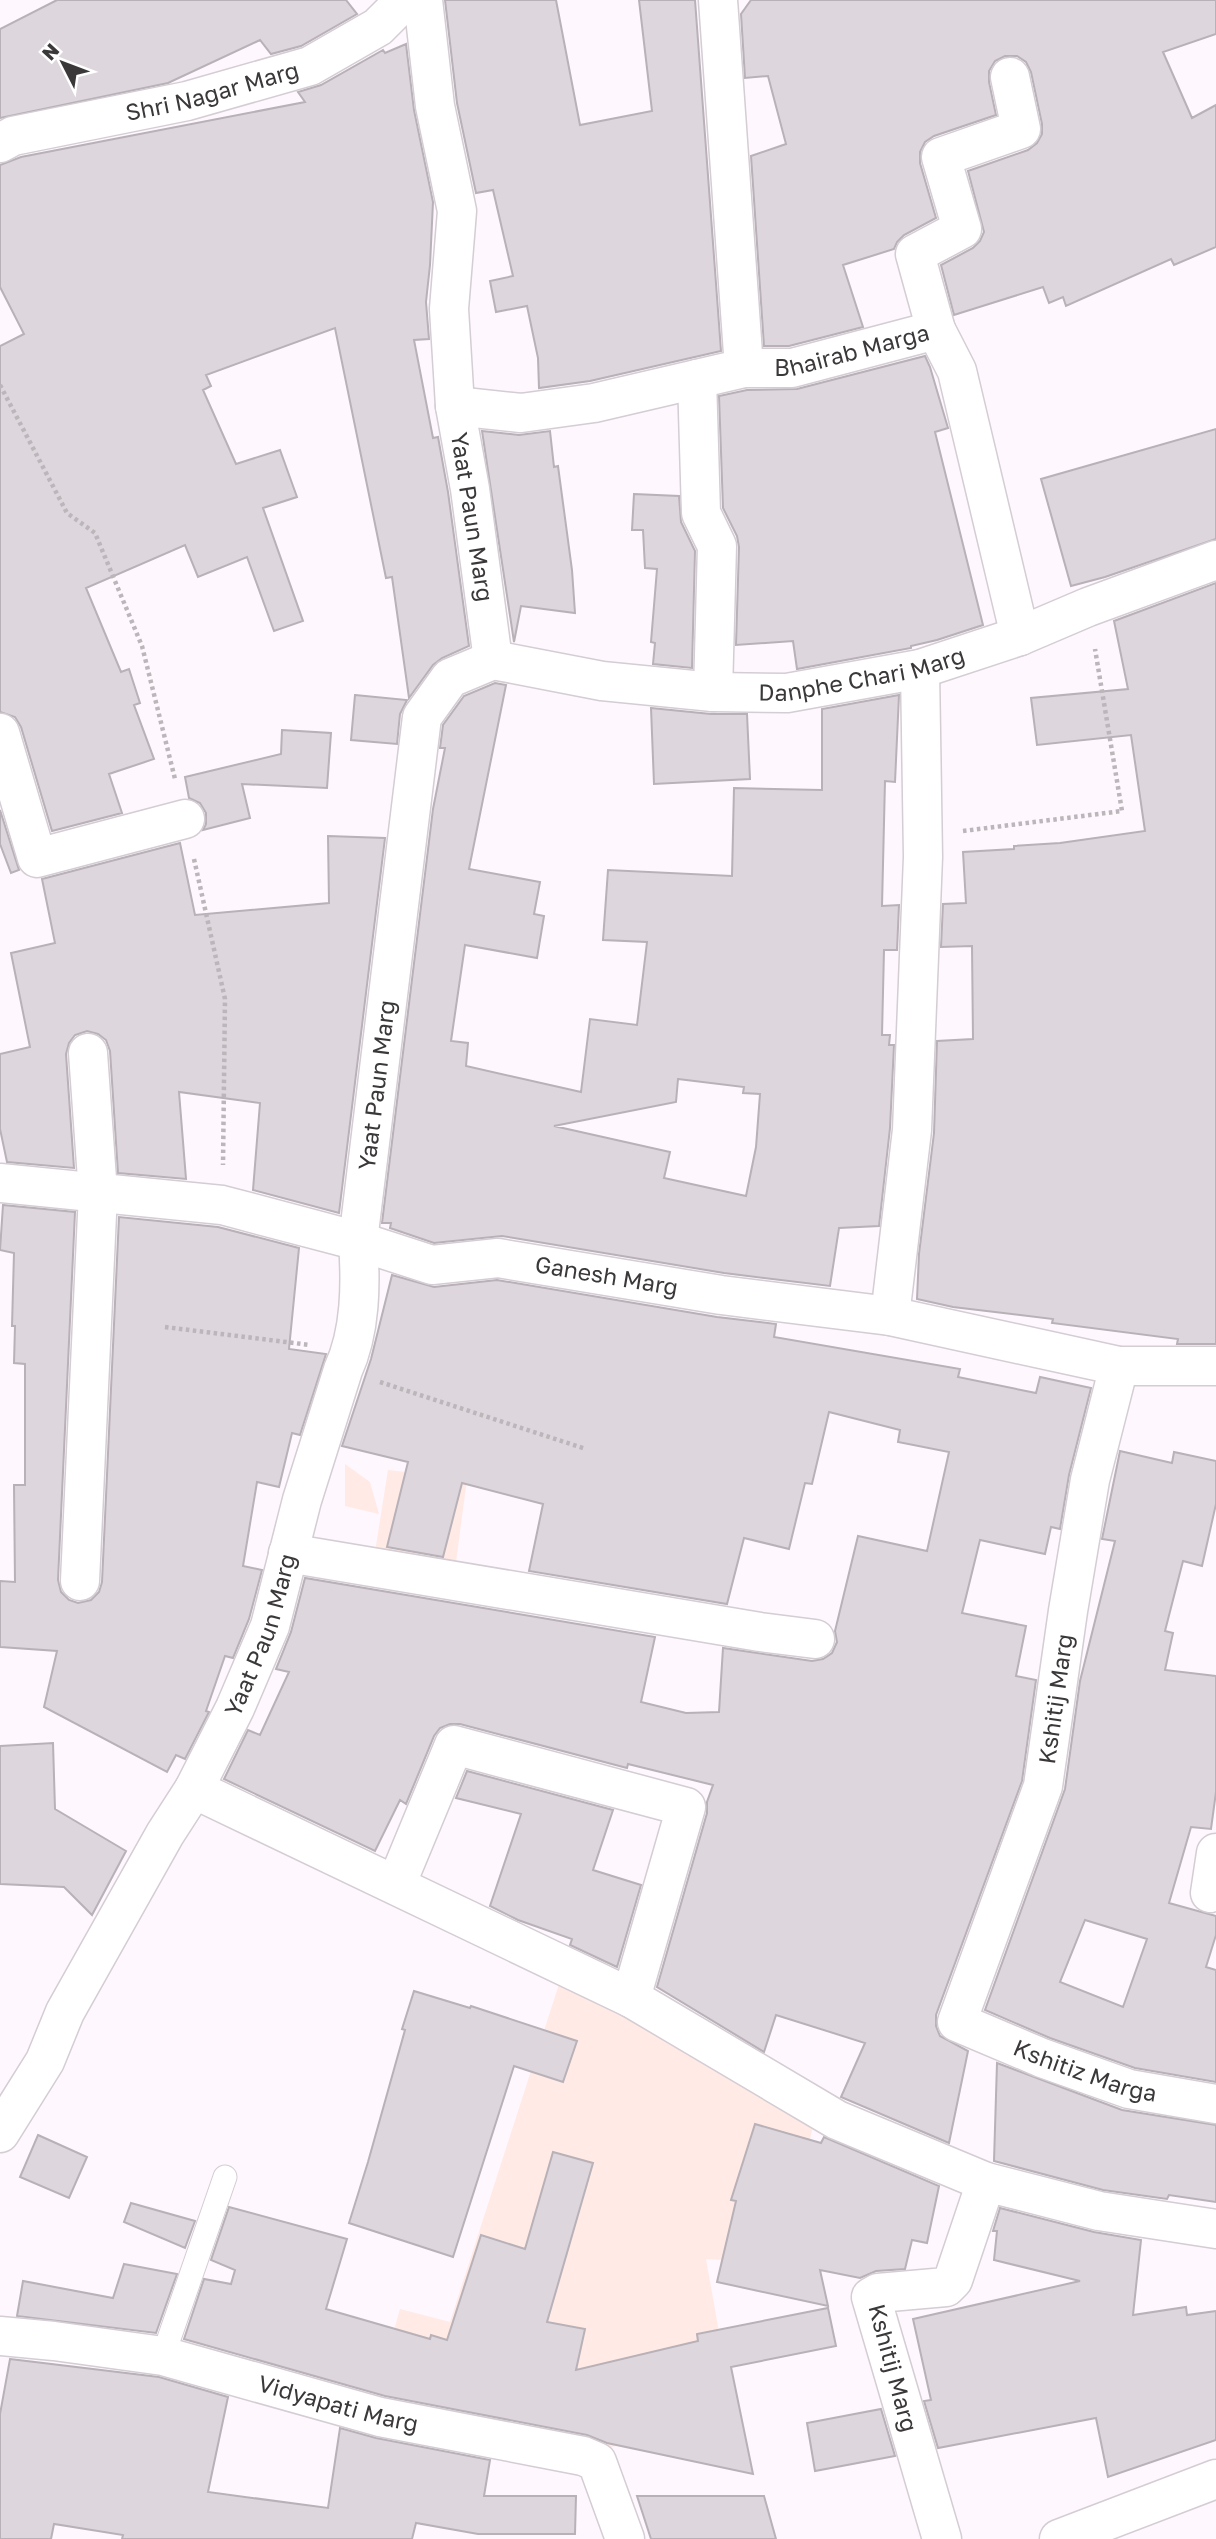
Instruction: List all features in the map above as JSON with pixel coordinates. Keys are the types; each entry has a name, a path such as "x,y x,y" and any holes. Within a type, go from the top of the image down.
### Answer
{"street":[{"name":"Shri Nagar Marg","path":"0,143 13,136 187,101 310,66 378,27 404,0"},
{"name":"Yaat Paun Marg","path":"0,2133 45,2061 65,2012 165,1834 194,1789 235,1708 270,1626 302,1500 348,1360 361,1278 358,1241 422,717 450,677 493,660 470,489 455,406 449,309 457,211 435,106 423,0"},
{"path":"718,0 744,368"},
{"path":"936,330 915,254 962,229 941,157 1021,129 1010,77"},
{"name":"Bhairab Marga","path":"455,406 521,413 594,403 744,368 792,368 936,330 957,371 1020,636"},
{"path":"697,379 701,513 718,546 713,692"},
{"name":"Danphe Chari Marg","path":"493,660 602,681 713,692 787,693 920,669 1020,636 1088,607 1216,561"},
{"path":"890,1316 912,1130 923,836 920,669"},
{"path":"0,733 37,858 185,819"},
{"path":"80,1581 98,1194 88,1053"},
{"name":"Ganesh Marg","path":"0,1184 222,1205 358,1241 432,1265 498,1258 722,1295 890,1316 1119,1366 1216,1366"},
{"name":"Kshitij Marg","path":"957,2022 1043,1786 1090,1480 1119,1366"},
{"path":"288,1553 815,1639"},
{"path":"396,1885 454,1745 686,1807 631,1998"},
{"path":"194,1789 631,1998 837,2120 910,2152 986,2182 1099,2211 1216,2230"},
{"path":"1210,1893 1216,1853"},
{"name":"Kshitiz Marga","path":"957,2022 1129,2089 1216,2104"},
{"name":"Kshitij Marg","path":"942,2539 871,2297 878,2293 946,2287 953,2280 986,2182"},
{"name":"Vidyapati Marg","path":"0,2336 163,2356 380,2417 583,2456 597,2462 625,2539"},
{"path":"1059,2539 1216,2479"}],"lane":[{"path":"163,2356 225,2177"}],"path":[{"path":"923,836 1122,811 1088,607"},
{"path":"165,1327 348,1360 586,1449"}],"shaded area":[{"path":"345,1464 370,1482 379,1514 345,1506"},
{"path":"388,1470 467,1479 456,1562 375,1552"},
{"path":"561,1978 815,2119 779,2263 706,2259 734,2417 542,2464 529,2406 381,2377 400,2309 450,2322"}],"building":[{"path":"57,0 346,0 357,14 301,46 271,54 260,40 168,83 0,118 0,29"},
{"path":"445,0 556,0 580,125 652,111 639,0 695,0 721,351 590,381 539,388 538,358 527,306 496,312 490,281 513,276 493,190 476,193 457,103"},
{"path":"751,0 1216,0 1216,34 1163,52 1192,118 1216,105 1216,247 1174,265 1171,259 1066,306 1063,297 1049,303 1043,287 954,315 941,265 973,248 984,232 968,171 1028,150 1037,143 1042,134 1031,72 1026,62 1017,56 1005,56 995,61 989,71 996,115 934,136 925,142 920,152 920,163 936,218 904,235 894,249 843,265 863,327 789,346 764,346 751,156 786,144 768,76 745,78 741,14"},
{"path":"406,44 414,110 433,202 426,302 429,339 414,340 433,438 438,437 448,492 469,646 433,665 409,698 392,577 386,578 335,328 206,375 211,386 203,390 236,464 280,450 297,497 263,508 303,621 274,631 247,557 198,577 185,545 86,588 121,672 129,669 140,703 134,705 154,759 109,774 122,813 52,831 21,727 15,717 0,712 0,346 24,334 0,287 0,165 21,157 305,102 298,92 321,85 383,50 385,53"},
{"path":"925,356 948,428 935,432 983,625 911,648 797,669 793,641 736,645 739,547 737,536 723,508 719,396 747,390 797,389"},
{"path":"1216,429 1216,539 1071,586 1041,479"},
{"path":"482,431 519,435 550,431 554,467 558,466 575,613 521,606 514,642"},
{"path":"634,494 679,496 681,522 695,551 692,668 653,664 655,643 651,642 657,569 645,568 643,530 632,530"},
{"path":"1216,583 1216,1344 1177,1344 1178,1339 1052,1323 1053,1319 953,1307 917,1299 919,1254 934,1133 937,1041 973,1039 972,946 941,947 943,904 966,903 963,852 1014,849 1014,846 1060,843 1145,831 1131,735 1037,745 1031,698 1128,689 1114,621"},
{"path":"495,683 506,685 469,869 540,882 534,914 544,916 537,958 465,945 451,1041 468,1043 466,1066 581,1092 590,1019 637,1025 647,942 603,940 608,870 732,876 734,788 822,790 822,709 899,695 895,782 885,781 882,906 899,905 897,950 884,950 882,1035 890,1035 889,1045 894,1045 890,1128 879,1226 839,1228 830,1286 724,1273 502,1236 434,1243 390,1228 391,1223 382,1223 433,809 445,748 440,748 443,725 464,696","holes":["678,1079 744,1087 743,1093 760,1094 756,1147 746,1196 664,1178 670,1152 554,1126 676,1102"]},
{"path":"355,695 407,700 400,714 397,744 351,740"},
{"path":"651,708 711,714 747,714 750,779 654,784"},
{"path":"282,730 331,733 327,788 242,784 250,818 203,830 206,813 200,803 189,798 185,777 281,754"},
{"path":"0,810 19,870 11,873 0,844"},
{"path":"328,836 385,838 339,1213 253,1190 260,1103 179,1092 186,1179 118,1173 110,1051 106,1040 87,1031 75,1035 66,1054 74,1168 7,1162 0,1129 0,1054 30,1047 11,953 55,943 42,879 180,843 195,915 329,903"},
{"path":"3,1205 75,1212 58,1580 61,1592 69,1600 78,1603 91,1600 99,1592 102,1582 119,1217 218,1227 299,1248 289,1349 326,1354 300,1435 292,1433 279,1487 257,1482 243,1566 262,1570 249,1619 233,1658 225,1656 206,1711 209,1712 185,1759 176,1755 167,1772 44,1707 57,1651 0,1647 0,1581 15,1582 14,1485 25,1485 25,1364 14,1363 14,1253 0,1250"},
{"path":"392,1275 434,1287 497,1280 717,1317 776,1324 774,1337 960,1369 958,1377 1036,1393 1040,1377 1091,1388 1069,1475 1060,1529 1051,1527 1045,1554 980,1540 962,1613 1026,1626 1016,1676 1036,1680 1022,1781 936,2015 940,2036 968,2051 949,2143 841,2097 865,2043 776,2015 764,2052 657,1987 713,1785 628,1764 627,1768 460,1724 450,1724 440,1728 434,1736 406,1804 400,1800 375,1851 224,1779 248,1730 260,1735 289,1672 276,1669 291,1632 305,1578 655,1637 641,1702 686,1713 719,1712 723,1648 812,1661 823,1659 832,1653 837,1642 835,1631 858,1536 927,1551 949,1452 898,1442 900,1430 829,1412 812,1484 805,1483 789,1549 744,1538 727,1604 529,1571 543,1504 462,1483 443,1557 387,1547 408,1462 342,1446 371,1359"},
{"path":"1120,1451 1172,1463 1174,1452 1216,1461 1216,1504 1202,1566 1183,1561 1165,1631 1173,1633 1165,1670 1216,1676 1216,1792 1211,1829 1191,1827 1169,1903 1216,1916 1216,1935 1206,1967 1216,1970 1216,2082 1135,2068 1050,2038 985,2010 1065,1789 1080,1681 1115,1541 1102,1539","holes":["1085,1920 1147,1939 1123,2007 1060,1982"]},
{"path":"53,1743 55,1809 126,1851 92,1915 64,1887 0,1884 0,1746"},
{"path":"467,1771 613,1810 593,1870 641,1885 617,1967 570,1945 572,1939 518,1920 490,1906 521,1814 456,1798"},
{"path":"414,1991 470,2008 471,2006 577,2041 563,2082 514,2066 453,2257 349,2223"},
{"path":"997,2063 1122,2110 1216,2125 1216,2202 1169,2195 1167,2199 1103,2190 994,2161"},
{"path":"755,2124 821,2143 824,2137 939,2186 927,2243 912,2240 905,2269 876,2271 860,2278 820,2270 828,2306 717,2282 736,2201 731,2200"},
{"path":"38,2135 87,2157 69,2198 20,2177"},
{"path":"553,2152 593,2163 547,2322 585,2329 576,2370 698,2341 697,2334 828,2308 836,2346 731,2367 753,2474 607,2443 587,2435 385,2396 184,2339 204,2279 231,2284 235,2270 211,2260 229,2207 347,2239 326,2309 430,2339 431,2335 447,2340 481,2235 525,2249"},
{"path":"131,2203 195,2221 185,2248 124,2222"},
{"path":"1000,2208 1094,2232 1141,2240 1133,2315 1186,2307 1187,2315 1216,2311 1216,2440 1108,2477 1096,2418 938,2448 924,2401 931,2400 913,2319 1080,2281 994,2260 997,2231 993,2231"},
{"path":"124,2264 177,2274 156,2333 17,2316 23,2281 113,2298"},
{"path":"10,2359 159,2377 228,2397 208,2492 328,2508 340,2428 376,2438 490,2460 484,2496 576,2496 575,2534 478,2534 416,2523 412,2539 122,2539 123,2535 54,2524 51,2539 0,2539 0,2414"},
{"path":"881,2409 895,2456 815,2471 807,2423"},
{"path":"637,2496 764,2496 776,2539 651,2539"}]}
